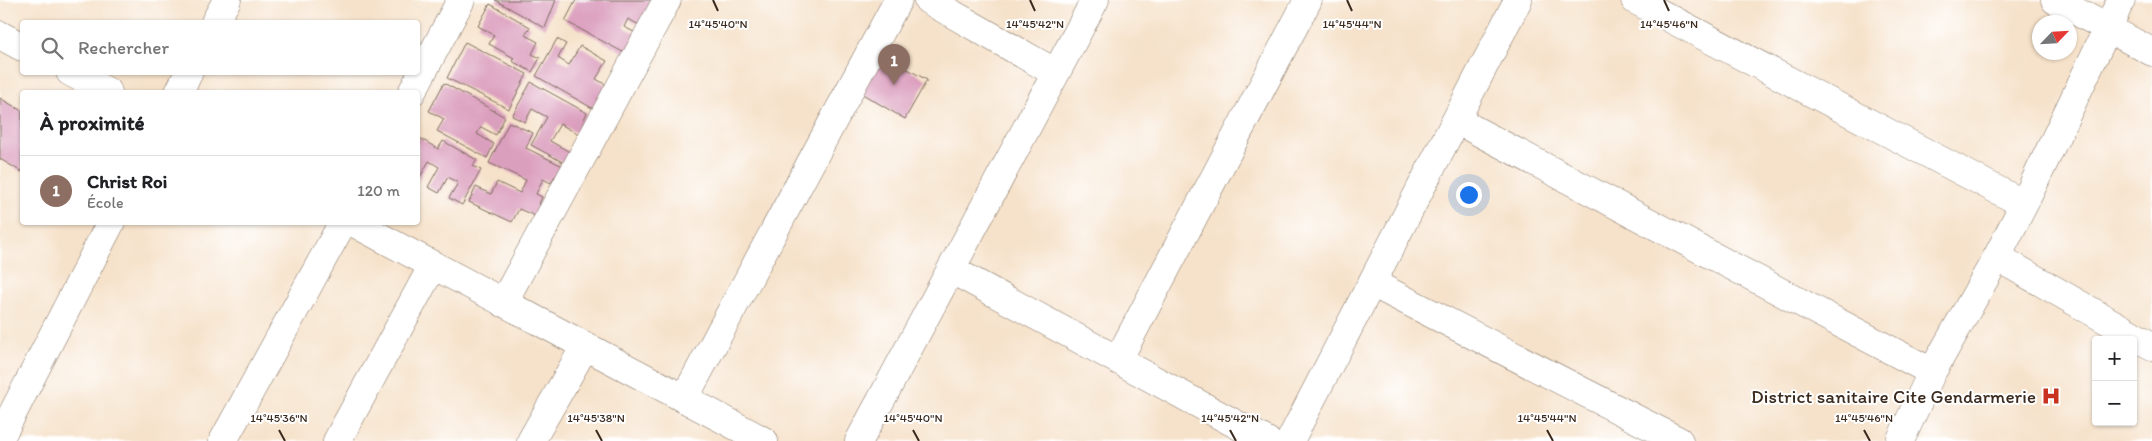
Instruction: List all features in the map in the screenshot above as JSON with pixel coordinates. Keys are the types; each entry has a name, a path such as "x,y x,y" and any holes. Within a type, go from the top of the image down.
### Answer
{"street":[{"path":"216,20 227,0"},
{"path":"413,90 461,0"},
{"path":"503,303 667,0"},
{"path":"684,399 898,0"},
{"path":"928,0 1056,73"},
{"path":"859,441 1095,0"},
{"path":"1118,360 1308,0"},
{"path":"1290,441 1518,0"},
{"path":"1635,0 2024,204"},
{"path":"2055,0 2152,52"},
{"path":"1900,441 1932,372 1997,257 2024,204 2106,28 2121,0"},
{"path":"76,75 104,90"},
{"path":"180,90 188,75"},
{"path":"1456,120 1932,372"},
{"path":"0,438 110,225"},
{"path":"224,441 341,225"},
{"path":"357,225 432,267 684,399 748,437"},
{"path":"1997,257 2152,346"},
{"path":"338,441 432,267"},
{"path":"952,270 1267,441"},
{"path":"1372,283 1679,441"},
{"path":"531,441 585,346"}],"building":[{"path":"495,0 556,0 545,28"},
{"path":"576,0 651,0 658,4 645,28 628,19 624,27 642,36 632,57 565,21"},
{"path":"490,4 530,27 525,35 538,42 532,54 540,58 532,72 512,61 514,58 489,44 494,35 478,26"},
{"path":"557,39 566,44 558,58 569,65 580,46 607,61 596,79 612,88 599,112 536,76"},
{"path":"465,42 527,74 509,109 447,78"},
{"path":"881,54 927,80 905,119 859,92"},
{"path":"531,82 587,113 582,123 592,129 587,139 560,124 550,141 575,155 570,166 531,145 547,117 532,109 525,122 512,116"},
{"path":"444,83 505,117 496,135 481,127 477,134 494,144 487,158 437,131 444,119 429,111"},
{"path":"0,98 20,110 20,171 0,159"},
{"path":"509,122 533,133 526,148 569,169 564,180 555,176 551,183 543,179 536,194 542,197 539,204 547,208 542,219 519,209 512,222 469,202 476,187 491,194 497,182 520,193 526,180 489,163"},
{"path":"420,138 438,149 443,141 477,160 473,166 481,170 462,205 449,198 458,183 448,177 439,193 428,187 439,167 429,161 420,177"}],"place":[{"name":"Christ Roi","path":"894,85"},
{"name":"District sanitaire Cite Gendarmerie","path":"2051,396"}]}
